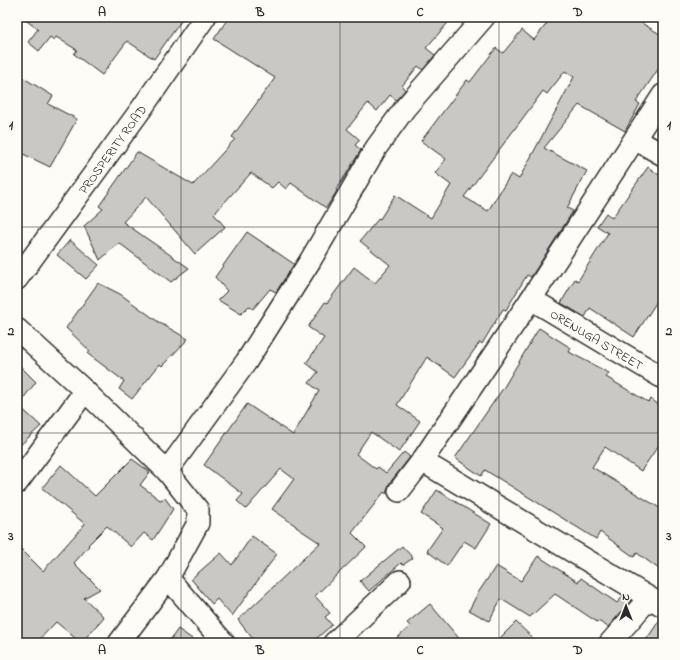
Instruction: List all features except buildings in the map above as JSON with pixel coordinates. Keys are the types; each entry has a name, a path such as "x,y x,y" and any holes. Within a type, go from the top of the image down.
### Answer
{"street":[{"name":"PROSPERITY ROAD","path":"17,279 142,108 205,17"},
{"path":"167,471 246,362 310,261 376,148 405,108 484,17"},
{"path":"399,491 422,461 531,299 663,95"},
{"path":"635,139 663,155"},
{"name":"ORENUGA STREET","path":"531,299 663,378"},
{"path":"17,329 85,391 167,471 198,510 198,523 168,578 119,643"},
{"path":"17,483 85,391"},
{"path":"422,461 656,602 610,643"},
{"path":"168,578 224,643"},
{"path":"334,643 400,582"}]}
